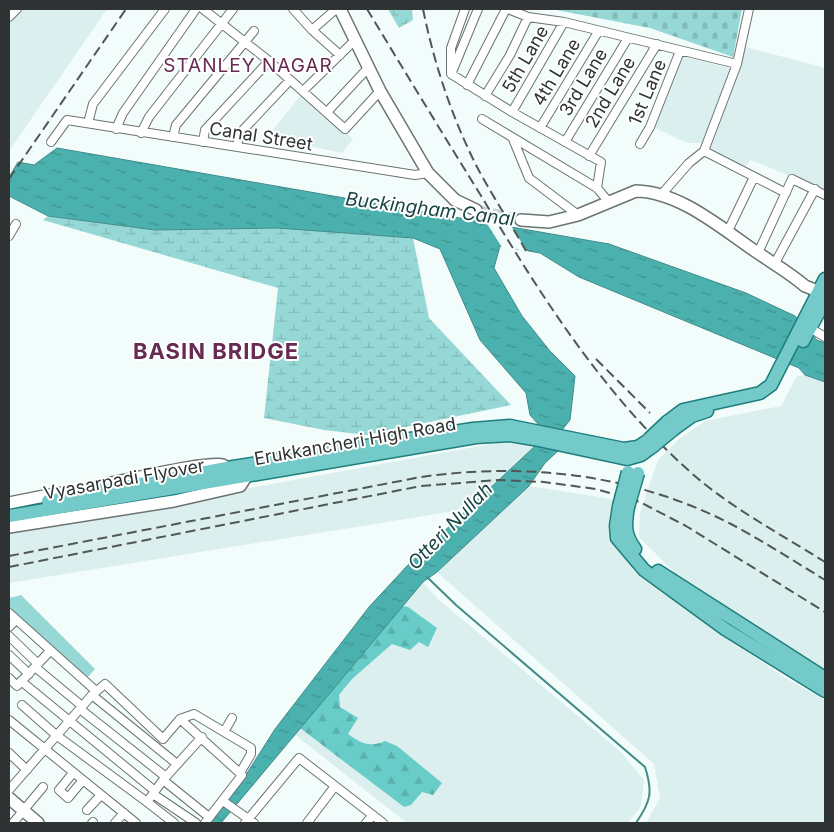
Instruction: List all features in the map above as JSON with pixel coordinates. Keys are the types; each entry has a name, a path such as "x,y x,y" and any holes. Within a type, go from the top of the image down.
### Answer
{"main road":[{"path":"338,9 380,91 428,173 455,200 476,210"},
{"path":"521,220 549,222 578,215 636,191 661,195 728,231 758,253 789,272 806,286 824,290 780,379 760,393 698,405 683,410 671,426 649,446 628,458 566,440"},
{"name":"Erukkancheri High Road","path":"9,503 199,466 219,464 227,468 473,430 510,426 535,434"},
{"path":"535,434 624,449 649,446"},
{"name":"Erukkancheri High Road","path":"9,527 174,501 240,486 246,477 476,438 535,434"},
{"path":"649,446 633,473 616,526 617,538 627,552 665,588 825,678"},
{"path":"628,458 633,473"},
{"name":"Vyasarpadi Flyover","path":"9,516 129,492 227,468"},
{"name":"Vyasarpadi Flyover","path":"9,508 246,477"},
{"path":"729,624 825,691"},
{"path":"9,791 24,811 38,823"}],"street":[{"path":"9,17 17,9"},
{"path":"88,123 93,104 165,9"},
{"path":"116,129 123,113 196,9"},
{"path":"203,9 269,61 345,129 380,91"},
{"path":"141,133 149,117 233,9"},
{"path":"293,9 312,30 340,55"},
{"path":"312,30 338,9"},
{"path":"451,74 451,48 465,9"},
{"path":"451,74 478,9"},
{"path":"467,85 507,9 528,17 564,22 598,32 657,44 737,64"},
{"path":"661,195 689,163 704,151 737,64 749,9"},
{"path":"485,96 510,55 528,17"},
{"name":"5th Lane","path":"512,112 564,22"},
{"path":"173,137 176,125 254,31"},
{"name":"4th Lane","path":"540,128 598,32"},
{"name":"3rd Lane","path":"565,142 628,38"},
{"path":"303,91 354,41"},
{"name":"2nd Lane","path":"589,156 657,44"},
{"name":"1st Lane","path":"640,144 650,127 680,51"},
{"path":"203,142 205,130 269,61"},
{"path":"326,112 368,68"},
{"path":"451,74 512,112 602,162 597,188"},
{"path":"237,147 239,135 290,80"},
{"path":"482,120 597,188 608,202"},
{"name":"Canal Street","path":"51,142 65,121 88,123 141,133 415,175 428,173"},
{"path":"513,139 529,178 578,215"},
{"path":"704,151 786,193"},
{"path":"728,231 754,176"},
{"path":"758,253 792,179 825,195"},
{"path":"775,263 815,189"},
{"path":"9,236 16,224"},
{"path":"807,326 825,337"},
{"path":"9,613 94,693 178,764"},
{"path":"9,627 16,620"},
{"path":"9,636 81,707 165,779 207,820 224,801 242,775 240,773 251,754 251,748 194,714 180,719 163,739 105,684 94,693 81,707 68,721 9,791"},
{"path":"9,678 17,686 50,651"},
{"path":"9,655 29,674"},
{"path":"21,681 154,792 196,823"},
{"path":"22,705 56,735 174,823"},
{"path":"224,732 232,718"},
{"path":"180,719 240,773"},
{"path":"9,720 135,823"},
{"path":"147,802 202,737"},
{"path":"9,753 27,770"},
{"path":"224,801 249,822 299,758 383,823"},
{"path":"73,773 60,790 68,798 83,780"},
{"path":"307,823 335,786"},
{"path":"14,823 43,787"},
{"path":"87,810 101,795"},
{"path":"115,823 124,813"},
{"path":"366,823 373,815"}],"shaded area":[{"path":"9,9 107,9 9,151"},
{"path":"746,47 825,68 825,191 751,160 742,169 710,151"},
{"path":"682,56 732,69 703,143 687,143 655,128"},
{"path":"302,94 353,139 342,153 267,137"},
{"path":"805,375 825,382 825,671 674,572 639,537 640,513 658,460 679,439 705,421 781,406 797,376"},
{"path":"502,442 534,446 467,509 9,583 9,532"},
{"path":"529,486 612,499 608,529 613,543 638,576 782,676 825,700 825,823 646,823 660,798 654,764 437,572"},
{"path":"423,582 439,600 620,751 644,780 641,806 628,823 407,823 294,734"}],"green space":[{"path":"388,9 412,9 413,20 399,28"},
{"path":"551,9 742,9 733,57 650,28"},
{"path":"48,216 155,230 277,228 413,238 429,318 511,405 367,435 324,430 264,418 278,288 43,220"},
{"path":"21,595 95,669 88,677 41,639 9,607 9,598"},
{"path":"401,606 408,607 437,628 428,647 419,642 410,650 392,644 352,679 339,695 340,707 358,718 348,734 365,744 385,741 397,746 442,783 433,795 422,792 411,805 404,807 300,728"}],"water":[{"name":"Otteri Nullah","path":"57,148 609,244 746,293 795,316 817,340 825,343 825,382 805,375 799,368 579,277 540,253 500,246 494,268 522,316 550,351 575,376 570,420 562,430 559,450 545,463 529,486 437,572 423,582 221,823 209,823 244,778 275,729 369,607 407,566 535,446 539,425 530,415 526,393 480,340 440,249 413,238 277,228 155,230 48,216 9,196 9,177 18,162 34,165"}],"pier":[{"path":"484,219 509,223 529,254 517,249 503,249"}],"waterway":[{"name":"Otteri Nullah","path":"427,577 456,605 645,767 650,790 648,802 636,823"}],"tunnel":[{"path":"476,210 521,220"}],"railway":[{"path":"9,179 126,9"},
{"path":"367,9 529,274 553,311 605,382 664,447 696,477 743,511 825,562"},
{"path":"423,9 438,69 451,108 467,146 482,176 526,251"},
{"path":"596,359 650,413"},
{"path":"9,556 421,477 501,471 540,472 618,483 657,493 694,507 731,524 825,580"},
{"path":"9,567 421,486 498,480 544,482 596,489 640,502 686,526 825,612"}],"district":[{"name":"STANLEY NAGAR","path":"248,65"},
{"name":"BASIN BRIDGE","path":"216,351"}],"water label":[{"name":"Buckingham Canal","path":"430,209"}]}
